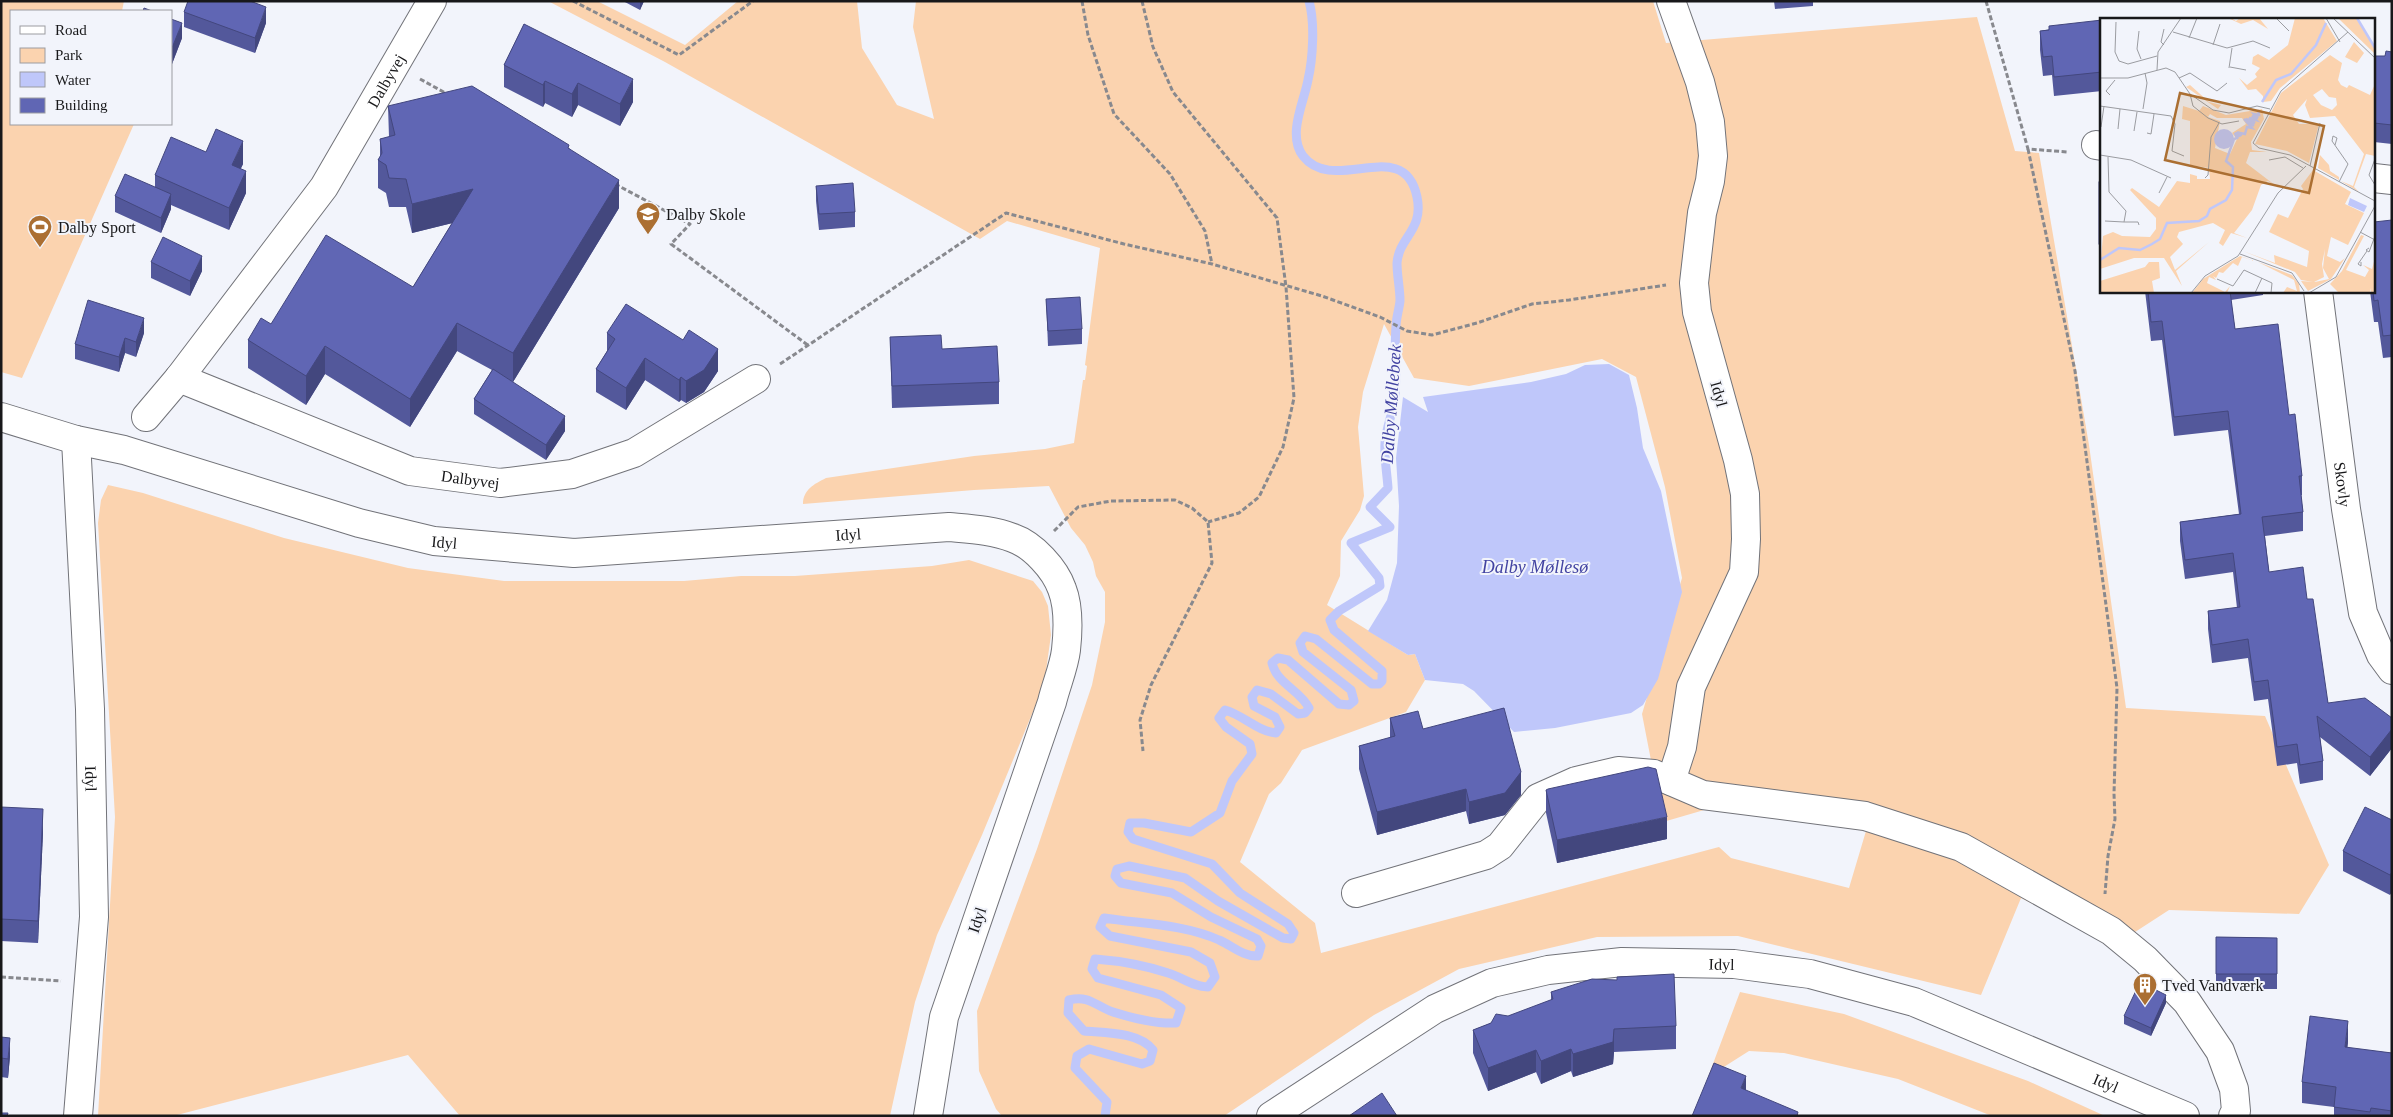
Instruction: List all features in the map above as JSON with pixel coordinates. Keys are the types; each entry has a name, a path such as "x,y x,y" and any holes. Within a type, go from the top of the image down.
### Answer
{"street":[{"name":"Dalbyvej","path":"146,417 179,378 324,187 432,1"},
{"name":"Idyl","path":"1671,1 1700,82 1710,122 1713,156 1710,181 1700,221 1694,283 1697,312 1738,460 1745,494 1746,539 1744,572 1691,688 1682,747 1671,781"},
{"path":"2376,178 2392,180"},
{"name":"Skovly","path":"2318,292 2346,509 2363,612 2381,655 2392,670"},
{"name":"Dalbyvej","path":"179,378 410,471 500,483 572,474 634,453 756,379"},
{"name":"Idyl","path":"1,417 76,440 124,450 359,523 434,541 574,554 949,527 980,530 1014,538 1034,550 1051,570 1062,589 1067,615 1066,651 1052,702 944,1017 928,1116"},
{"name":"Idyl","path":"76,440 90,719 94,917 78,1116"},
{"path":"1356,893 1486,855 1500,846 1538,798 1576,781 1618,771 1654,774 1703,795 1865,816 1961,847 2111,931 2145,959 2187,1002 2220,1051 2234,1089 2236,1111 2234,1116"},
{"name":"Idyl","path":"1271,1116 1435,1009 1492,983 1548,970 1622,962 1734,964 1810,974 1914,1002 2185,1116"}],"path":[{"path":"573,1 679,55 753,1"},
{"path":"1082,1 1088,35 1114,114 1170,174 1205,231 1212,264"},
{"path":"1142,1 1153,47 1172,92 1277,218 1286,287 1294,398 1283,446 1259,497 1239,513 1208,522"},
{"path":"1986,1 2028,149 2075,371 2116,679 2115,818 2108,856 2104,896 2114,920 2111,931"},
{"path":"395,65 456,98"},
{"path":"2028,149 2086,154 2099,146"},
{"path":"612,182 690,224 671,244 809,346"},
{"path":"756,379 809,346 1006,213 1124,244 1212,264 1322,296 1380,317 1407,331 1432,335 1477,323 1532,304 1660,285 1694,283"},
{"path":"1034,550 1078,507 1111,501 1175,500 1192,508 1208,522 1212,563 1151,685 1140,720 1143,751"},
{"path":"1,977 89,983"}],"green space":[{"name":"Dalby Sport","path":"1,1 124,1 122,10 10,10 10,125 134,125 22,378 1,372"},
{"path":"548,1 597,1 685,45 738,1 857,1 862,48 897,105 934,119 913,27 916,1 1653,1 1666,43 1977,17 2015,151 2039,153 2089,445 2126,708 2265,716 2329,865 2299,914 2169,910 2115,945 2021,898 1981,995 1738,936 1597,937 1459,969 1374,1015 1224,1116 1002,1116 996,1109 979,1071 977,1011 1037,849 1092,685 1105,622 1105,592 1096,576 1093,562 1085,545 1071,528 1049,486 803,504 803,499 810,488 826,478 974,456 1045,449 1074,443 1083,380 1085,380 1087,366 1085,365 1100,248 1007,221 980,239 665,62","holes":["1384,324 1414,378 1469,386 1602,359 1636,377 1665,487 1682,578 1642,714 1663,822 1711,808 1866,831 1849,888 1731,858 1719,847 1321,953 1315,923 1240,862 1269,794 1281,783 1302,750 1406,712 1425,680 1415,654 1408,655 1327,605 1340,576 1341,541 1360,510 1364,496 1358,427 1363,392"]},
{"path":"108,485 143,493 284,538 408,568 504,581 684,581 741,576 795,576 932,566 969,560 1033,581 1042,592 1048,606 1051,635 1044,685 982,835 937,935 915,1002 890,1116 460,1116 408,1055 173,1116 98,1116 115,817 98,523 101,500"},
{"path":"1740,992 1844,1014 2028,1081 2105,1116 1992,1116 1898,1079 1784,1053 1749,1051 1708,1077"}],"water":[{"name":"Dalby Møllesø","path":"1609,364 1629,375 1637,408 1643,448 1661,491 1682,592 1658,679 1643,705 1631,713 1555,728 1514,732 1474,691 1463,684 1425,680 1415,654 1408,655 1368,631 1387,600 1397,563 1399,506 1396,458 1403,397 1428,412 1423,397 1531,382 1566,374 1585,365"}],"building":[{"path":"188,1 250,1 266,7 255,38 184,12"},
{"path":"172,19 182,23 172,48"},
{"path":"2100,20 2100,72 2054,77 2052,56 2043,57 2040,31 2049,30 2049,26"},
{"path":"524,24 633,79 620,104 578,83 572,94 545,81 543,85 504,65"},
{"path":"2386,51 2392,52 2392,125 2376,123 2376,56 2385,56"},
{"path":"472,86 569,145 568,148 619,180 513,353 457,323 410,399 325,346 306,376 248,340 261,318 271,324 326,235 413,287 473,189 412,204 406,179 389,178 386,165 378,160 382,153 380,139 395,135 388,106"},
{"path":"216,129 243,141 232,165 246,171 229,208 155,175 171,137 206,152"},
{"path":"125,174 171,194 161,218 115,196"},
{"path":"2099,182 2100,182 2100,244"},
{"path":"853,183 855,212 819,214 816,186"},
{"path":"2392,220 2392,335 2383,336 2378,300 2374,301 2373,292 2376,292 2376,222"},
{"path":"163,237 202,256 190,281 151,262"},
{"path":"2148,292 2230,292 2235,329 2278,324 2289,415 2295,414 2302,476 2299,476 2303,512 2262,517 2269,572 2303,567 2307,599 2313,599 2328,703 2365,698 2392,718 2392,729 2370,757 2317,716 2323,761 2300,765 2297,744 2277,747 2268,680 2254,682 2248,639 2212,645 2208,611 2240,607 2233,553 2185,560 2180,522 2241,514 2228,411 2174,417 2162,321 2151,322"},
{"path":"1080,297 1082,329 1048,331 1046,299"},
{"path":"88,300 144,318 136,342 125,338 119,357 75,344"},
{"path":"626,304 683,340 689,330 718,349 704,370 686,381 681,377 679,380 645,358 626,388 596,369 615,339 607,333"},
{"path":"941,335 942,349 997,346 999,382 892,386 890,337"},
{"path":"493,369 565,416 546,445 474,399"},
{"path":"1504,708 1521,772 1505,793 1469,802 1466,789 1377,812 1359,746 1395,736 1390,718 1418,711 1423,729"},
{"path":"1648,767 1656,769 1667,817 1557,840 1546,790"},
{"path":"1,807 43,809 38,921 1,919"},
{"path":"2365,807 2392,820 2392,872 2390,875 2343,851"},
{"path":"2216,937 2277,938 2277,974 2216,974"},
{"path":"1674,974 1676,1026 1614,1029 1613,1042 1573,1054 1571,1049 1541,1061 1536,1050 1488,1068 1473,1030 1491,1023 1496,1014 1508,1016 1553,999 1551,992 1592,979 1617,980 1617,977"},
{"path":"2140,982 2166,995 2151,1028 2124,1016"},
{"path":"2310,1016 2348,1021 2345,1047 2392,1053 2392,1111 2371,1108 2370,1112 2334,1107 2336,1087 2302,1082"},
{"path":"1,1037 10,1038 8,1059 1,1058"},
{"path":"1714,1063 1746,1076 1741,1088 1798,1112 1797,1116 1692,1116"},
{"path":"1382,1093 1397,1116 1349,1116"},
{"path":"1,1113 8,1113 7,1116 1,1116"}],"waterway":[{"name":"Dalby Møllebæk","path":"1105,1116 1107,1102 1075,1068 1077,1056 1089,1049 1142,1064 1150,1061 1153,1050 1147,1044 1122,1034 1084,1031 1068,1013 1069,1000 1087,1000 1113,1012 1161,1023 1176,1023 1181,1008 1161,995 1098,978 1092,969 1095,959 1123,962 1150,968 1203,987 1208,987 1215,977 1210,963 1191,952 1110,936 1100,927 1104,918 1162,925 1191,931 1219,940 1243,953 1253,956 1258,956 1261,946 1257,939 1211,917 1172,893 1121,883 1115,876 1117,869 1129,866 1185,878 1218,901 1283,938 1291,939 1294,933 1288,924 1240,893 1212,864 1133,839 1128,832 1130,823 1144,823 1191,832 1220,813 1232,781 1252,754 1250,744 1226,727 1219,718 1225,710 1269,732 1276,733 1280,727 1275,717 1254,706 1252,697 1257,690 1271,694 1298,714 1305,713 1309,708 1275,670 1272,663 1278,658 1288,660 1339,704 1349,705 1354,701 1351,690 1303,652 1300,643 1305,636 1316,639 1372,684 1379,684 1382,681 1382,671 1334,630 1330,620 1339,611 1380,586 1379,578 1351,543 1390,527 1370,507 1388,488 1385,443 1395,395 1395,335 1400,301 1397,263 1402,246 1417,218 1417,197 1410,179 1398,170 1383,167 1349,170 1332,170 1316,167 1303,156 1298,148 1296,129 1308,80 1312,51 1313,29 1309,1"}],"place":[{"name":"Dalby Skole","path":"648,235"},
{"name":"Dalby Sport","path":"40,248"},
{"name":"Tved Vandværk","path":"2145,1006"}]}
